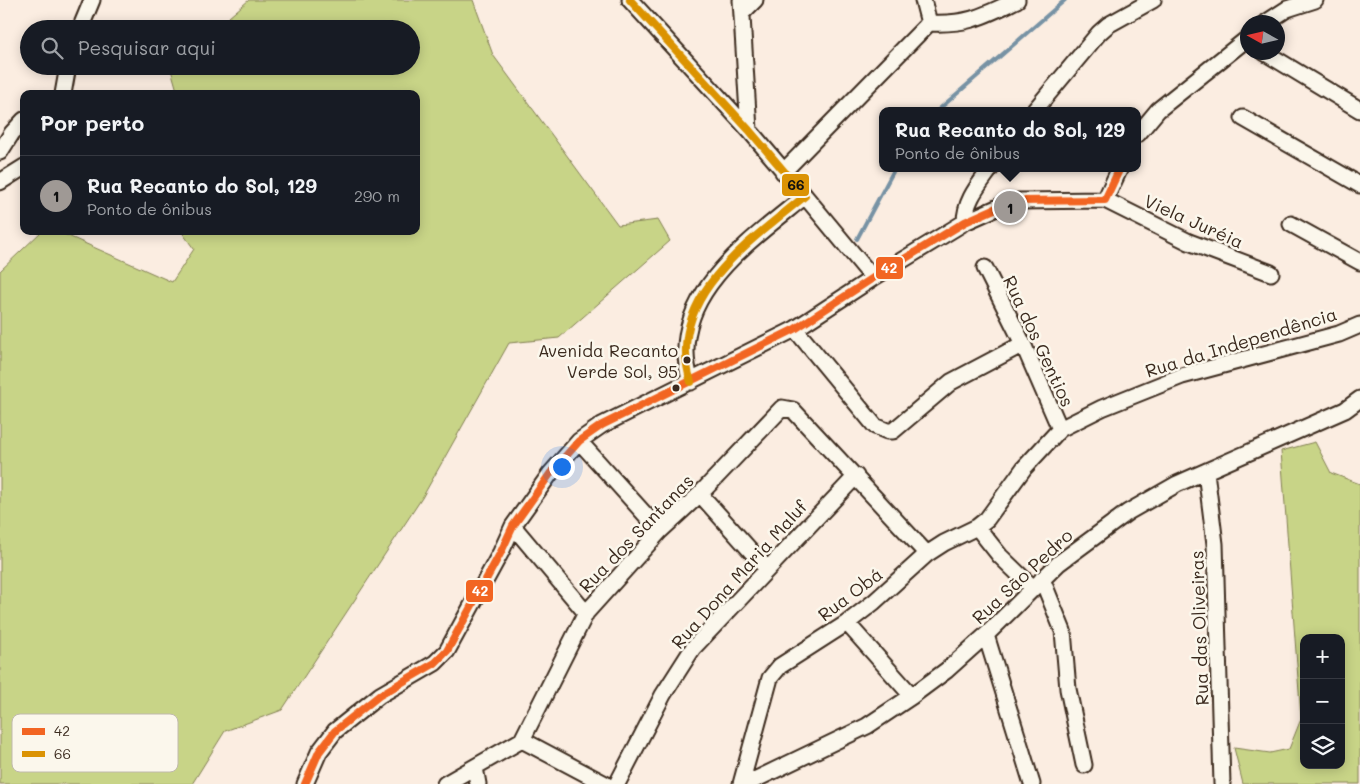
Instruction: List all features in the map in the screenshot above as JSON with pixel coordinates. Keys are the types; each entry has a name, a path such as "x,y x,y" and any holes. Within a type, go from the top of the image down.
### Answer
{"street":[{"path":"84,20 92,0"},
{"path":"630,0 749,130 873,278"},
{"path":"749,130 742,6 755,0"},
{"path":"923,0 929,23"},
{"path":"783,172 929,23 954,24 976,20 1017,0"},
{"path":"1037,107 1099,33 1108,25 1153,0"},
{"path":"1277,15 1286,9 1315,0"},
{"path":"1141,130 1158,110 1240,46"},
{"path":"1277,60 1360,110"},
{"path":"63,90 66,75"},
{"path":"1244,118 1360,185"},
{"path":"0,152 20,124"},
{"path":"0,182 20,170"},
{"path":"965,222 967,205 973,192 988,172"},
{"path":"305,784 319,752 335,731 350,716 380,695 435,662 447,651 501,552 512,526 550,474 579,442 602,425 795,329 873,278 965,222 1001,206 1019,201 1105,200 1118,172"},
{"path":"691,382 687,369 686,343 691,317 703,292 738,252 805,196"},
{"name":"Viela Juréia","path":"1105,200 1189,242 1270,273"},
{"path":"1292,224 1360,262"},
{"name":"Rua dos Gentios","path":"985,268 1023,344 1060,429"},
{"name":"Rua da Independência","path":"976,527 987,519 1029,462 1060,429 1102,408 1182,376 1339,334 1360,325"},
{"path":"795,329 875,426 887,431 893,431 951,382 1023,344"},
{"name":"Rua São Pedro","path":"746,784 867,726 912,696 947,670 986,635 1037,583 1128,512 1176,484 1344,410 1360,399"},
{"name":"Rua dos Santanas","path":"522,740 586,613 660,531 700,494 778,409 793,410 856,476"},
{"path":"579,442 660,531"},
{"name":"Rua das Oliveiras","path":"1206,472 1215,544 1222,784"},
{"path":"856,476 927,554"},
{"name":"Rua Dona Maria Maluf","path":"617,784 663,695 693,648 856,476"},
{"path":"700,494 767,569"},
{"path":"512,526 586,613"},
{"path":"976,527 1000,556 1037,583 1063,631 1068,689 1084,765"},
{"name":"Rua Obá","path":"741,784 770,678 780,666 847,623 927,554 976,527"},
{"path":"847,623 912,696"},
{"path":"986,635 1032,784"},
{"path":"445,784 522,740 605,784"},
{"path":"475,768 478,784"}],"green space":[{"path":"249,0 473,0 493,55 618,225 658,220 670,241 559,338 509,343 422,498 282,710 225,731 192,784 0,784 0,271 38,235 66,235 172,282 194,249 184,235 420,235 420,90 177,90 173,75 420,75 420,20 226,20"},
{"path":"1315,442 1331,473 1360,484 1360,784 1243,784 1234,748 1270,753 1289,749 1300,722 1300,769 1345,769 1345,634 1300,634 1300,706 1281,451"}],"waterway":[{"path":"942,107 1065,0"},
{"path":"857,239 893,172"}],"transit line":[{"name":"66","path":"630,0 749,130 805,196 737,253 717,275 700,299 690,324 686,352 691,382"},
{"name":"42","path":"305,784 319,752 335,731 380,695 435,663 447,651 501,552 513,526 550,474 579,441 602,425 795,329 873,278 965,222 1001,206 1019,201 1105,200 1118,172"}],"place":[{"name":"Rua Recanto do Sol, 129","path":"1010,207"},
{"name":"Avenida Recanto Verde Sol, 95","path":"687,360"}]}
